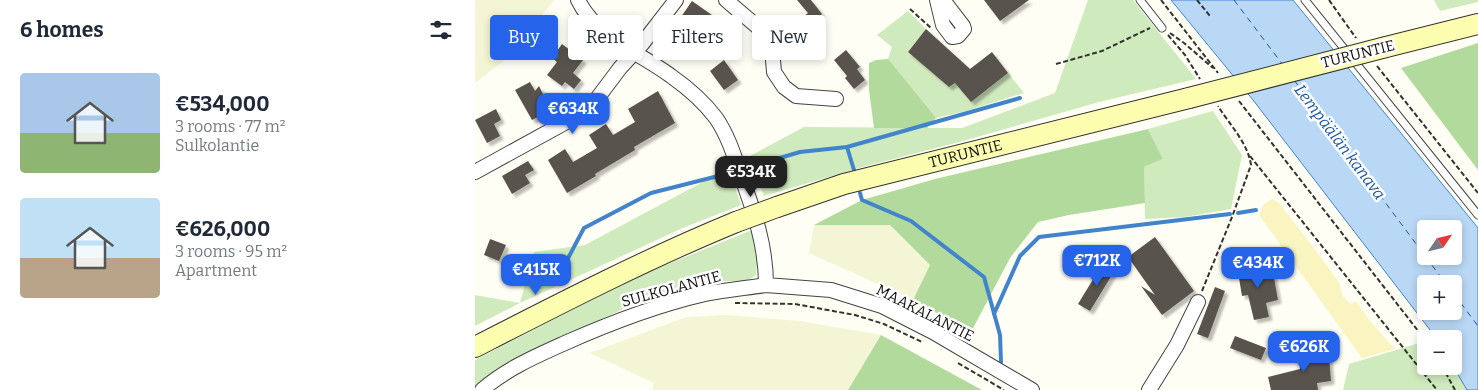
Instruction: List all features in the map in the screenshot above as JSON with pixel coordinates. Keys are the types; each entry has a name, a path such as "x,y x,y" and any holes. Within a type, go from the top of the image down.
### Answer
{"main road":[{"name":"TURUNTIE","path":"475,347 613,276 685,242 844,184 1189,98 1380,54 1478,24"}],"street":[{"path":"578,0 587,15"},
{"path":"643,44 675,0"},
{"path":"726,0 767,35 772,48 774,72 784,87 796,96 836,99"},
{"path":"937,0 943,25 952,37 958,36 964,29 963,26 943,0"},
{"path":"643,58 671,76 704,104 716,118 726,136 751,202 762,239 766,265 766,285"},
{"path":"475,172 568,121 593,104 628,60"},
{"name":"SULKOLANTIE","path":"482,390 492,382 543,353 609,323 707,294 766,285"},
{"name":"MAAKALANTIE","path":"766,285 831,290 882,306 933,332 1032,390"},
{"path":"1149,390 1177,345 1198,302"}],"lane":[{"path":"1140,0 1160,26"},
{"path":"1305,0 1478,215"}],"path":[{"path":"1160,26 1184,43 1218,73 1162,0"},
{"path":"1197,0 1210,16"},
{"path":"1329,0 1357,38"},
{"path":"1056,64 1101,51 1160,26"},
{"path":"1160,26 1185,55 1203,84"},
{"path":"1380,54 1478,193"},
{"path":"1236,96 1417,330"},
{"path":"1213,100 1250,156 1437,390"},
{"path":"1198,302 1233,217 1251,165 1250,156"},
{"path":"732,303 795,304 855,315 884,324 925,344"},
{"path":"959,363 1003,390"},
{"path":"1447,375 1455,390"}],"green space":[{"path":"475,0 554,0 542,15 490,15 490,60 505,60 475,83"},
{"path":"1088,0 1133,0 1196,79 1099,102 764,196 748,157 804,127 962,128 1055,93"},
{"path":"1434,0 1478,0 1478,2 1440,11"},
{"path":"908,11 926,29 908,52 949,87 955,83 971,102 1008,73 1024,93 936,118 915,95 888,59 892,47 877,35"},
{"path":"1478,43 1478,170 1401,68"},
{"path":"888,59 936,118 927,128 874,128 869,90 869,63"},
{"path":"1213,111 1242,155 1231,209 1185,217 1145,219 1144,167 1163,159 1148,129"},
{"path":"1148,129 1163,159 1144,167 1145,203 1038,222 1010,258 971,332 913,300 930,265 890,225 814,225 862,200 935,179"},
{"path":"729,168 741,205 685,227 520,303 534,252 585,245"},
{"path":"814,225 890,225 930,265 913,300 809,253"},
{"path":"752,230 757,263 756,275 747,281 719,281 669,291 637,303 537,348 487,378 475,388 475,360 638,276"},
{"path":"475,295 520,303 475,326"},
{"path":"725,315 800,321 881,335 848,390 652,390 654,383 590,353 686,317"},
{"path":"881,335 982,390 848,390"},
{"path":"1417,344 1417,375 1458,375 1467,390 1343,390 1349,364"}],"sand":[{"path":"1272,199 1279,203 1323,260 1340,284 1342,295 1351,304 1356,301 1370,321 1395,349 1362,358 1259,215 1263,205"}],"water":[{"name":"Lempäälän kanava","path":"1171,0 1293,0 1478,228 1478,390 1467,390 1458,375 1462,375 1462,330 1430,330 1422,320 1462,320 1462,275 1417,275 1417,313 1253,100"}],"building":[{"path":"797,0 811,0 822,14 805,15 808,13"},
{"path":"984,0 1029,0 1000,21"},
{"path":"692,1 712,15 682,15"},
{"path":"926,29 970,69 992,52 1008,73 971,102 955,83 949,87 908,52"},
{"path":"562,44 568,49 568,60 583,60 573,73 581,80 574,89 565,82 562,86 547,75 557,62 554,60 558,60 558,50"},
{"path":"846,50 860,67 857,69 865,80 854,89 845,78 847,76 834,60"},
{"path":"724,60 738,80 724,90 710,71"},
{"path":"530,82 535,91 539,86 546,100 541,102 547,112 532,120 515,90"},
{"path":"658,91 675,123 634,147 635,150 567,193 548,160 565,149 573,162 597,148 589,135 606,124 613,135 635,122 628,109"},
{"path":"496,109 501,120 494,124 500,136 487,143 475,120"},
{"path":"528,161 534,170 525,175 530,183 512,194 502,176"},
{"path":"1155,237 1194,291 1162,315 1141,286 1155,295 1128,257"},
{"path":"490,239 506,245 499,261 484,255"},
{"path":"1258,260 1261,275 1273,272 1278,300 1266,303 1269,317 1254,320 1248,295 1242,296 1239,278 1245,277 1242,263"},
{"path":"1103,263 1115,270 1090,311 1078,304"},
{"path":"1215,287 1225,291 1208,338 1197,334"},
{"path":"1235,336 1266,348 1261,360 1230,348"},
{"path":"1312,346 1314,359 1329,357 1331,381 1317,383 1318,390 1271,390 1268,377 1300,369 1298,347"}],"waterway":[{"path":"854,170 847,147 1020,98"},
{"path":"749,167 800,152 847,147"},
{"path":"549,278 565,264 584,228 651,193 730,173"},
{"path":"860,193 862,200 911,221 984,277 1000,335 1001,362"},
{"path":"1238,213 1256,210"},
{"path":"994,314 1020,256 1039,237 1230,214"}],"ferry route":[{"path":"1234,0 1283,65"},
{"path":"1294,80 1439,275"},
{"path":"1462,305 1478,326"}]}
